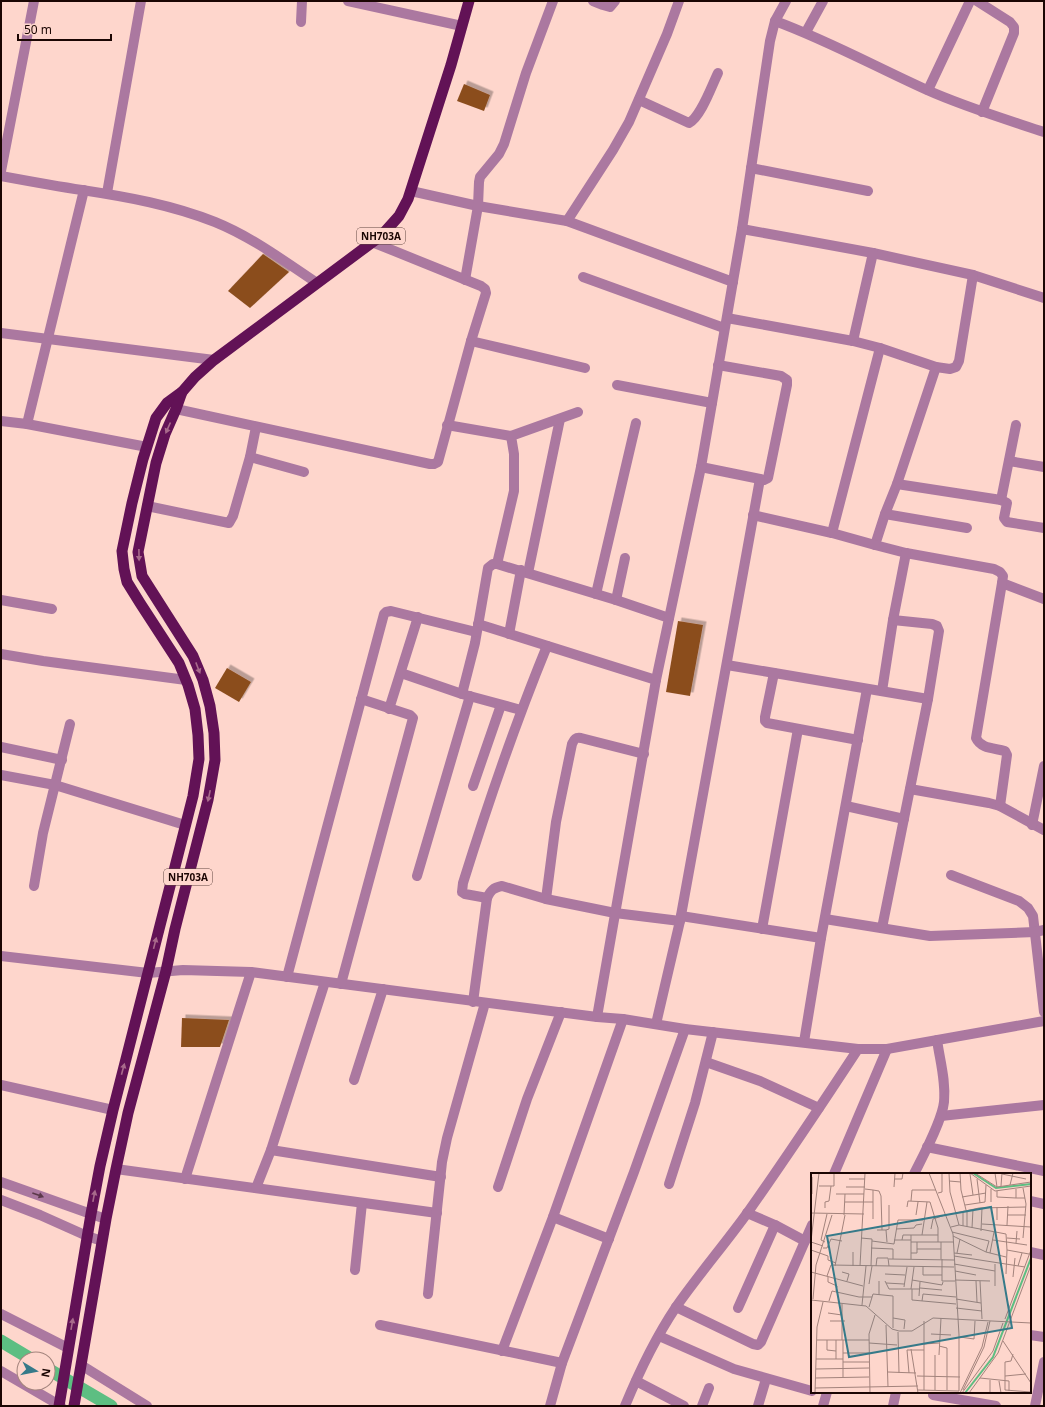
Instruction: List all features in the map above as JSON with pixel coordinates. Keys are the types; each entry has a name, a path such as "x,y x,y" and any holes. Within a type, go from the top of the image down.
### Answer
{"highway":[{"name":"NH703A","path":"60,1406 68,1348 91,1214 113,1110 197,778 199,759 195,709 186,680 179,663 127,582 124,569 122,551 132,503 147,447 156,418 167,403 182,392 195,377 214,360 382,235 399,216 410,191 451,65 469,1"},
{"name":"NH703A","path":"75,1402 106,1219 128,1113 166,971 175,929 208,800 215,760 214,733 210,706 203,680 193,656 142,576 138,552 156,462 165,434 182,392"}],"street":[{"path":"1,171 34,1"},
{"path":"107,193 141,1"},
{"path":"301,22 302,1"},
{"path":"348,1 363,3 462,26"},
{"path":"465,280 478,206 480,177 504,144 526,72 553,1"},
{"path":"593,1 603,6 610,7 615,1"},
{"path":"567,221 613,150 629,122 679,1"},
{"path":"597,1017 656,680 701,467 742,230 766,60 775,21 786,1"},
{"path":"806,32 823,1"},
{"path":"928,90 970,1"},
{"path":"977,1 1010,22 1014,27 1014,33 982,112"},
{"path":"775,21 806,32 928,90 982,112 1044,132"},
{"path":"639,100 689,122 693,121 698,114 718,73"},
{"path":"751,168 868,191"},
{"path":"1,176 107,193 163,205 217,223 267,249 317,283"},
{"path":"27,424 84,190"},
{"path":"410,191 478,206 567,221 733,282"},
{"path":"742,230 873,253 973,275 1044,298"},
{"path":"176,409 434,464 438,462 440,459 447,425 486,293 481,286 372,242"},
{"path":"853,341 873,253"},
{"path":"727,318 853,341 950,370 956,367 958,361 973,275"},
{"path":"583,277 724,328"},
{"path":"1,333 214,360"},
{"path":"471,341 585,368"},
{"path":"832,533 880,348"},
{"path":"701,467 764,480 768,478 770,474 787,380 781,376 718,365"},
{"path":"874,545 897,484 936,367"},
{"path":"618,385 712,403"},
{"path":"447,425 511,436 578,412"},
{"path":"509,634 560,418"},
{"path":"1,421 27,424 147,447"},
{"path":"596,594 636,423"},
{"path":"1001,500 1016,425"},
{"path":"147,506 229,523 233,516 250,457 256,427"},
{"path":"497,564 514,491 514,454 511,436"},
{"path":"250,457 304,472"},
{"path":"1009,461 1044,467"},
{"path":"656,1024 681,919 760,479"},
{"path":"897,484 1001,500 1007,503 1004,518 1007,522 1044,528"},
{"path":"885,514 967,528"},
{"path":"753,515 832,533 906,553 994,569 1000,572 1003,576 1002,583 976,738 983,746 1005,751 1007,755 1000,806"},
{"path":"882,691 893,620 906,553"},
{"path":"616,600 625,558"},
{"path":"417,876 466,695 488,568 493,564 497,564 525,571 669,618"},
{"path":"1002,583 1044,599"},
{"path":"1,600 52,609"},
{"path":"287,977 384,614 386,612 391,611 509,634 656,680"},
{"path":"389,709 418,617"},
{"path":"882,928 928,699 939,632 938,628 932,624 893,620"},
{"path":"487,898 465,894 462,892 463,883 491,795 521,710 547,646"},
{"path":"1,654 186,680"},
{"path":"727,665 928,699"},
{"path":"401,673 466,695 521,710"},
{"path":"774,673 765,720 770,724 858,740"},
{"path":"804,1042 821,938 867,689"},
{"path":"341,984 412,723 412,718 410,715 361,699"},
{"path":"473,786 500,705"},
{"path":"34,886 43,833 70,724"},
{"path":"762,929 798,729"},
{"path":"546,899 556,822 574,739 578,737 644,754"},
{"path":"1,747 62,760"},
{"path":"1032,825 1044,766"},
{"path":"1,775 55,784 185,825"},
{"path":"910,789 980,801 1000,806 1032,825 1044,830"},
{"path":"846,806 904,819"},
{"path":"951,875 1019,902 1028,908 1040,931 1044,1012"},
{"path":"473,1002 487,898 491,890 502,886 546,899 615,913 681,919 821,938"},
{"path":"825,919 930,936 1040,931"},
{"path":"1,956 148,973 183,970 251,972 473,1002 622,1019 685,1029 858,1049 887,1049 1044,1021"},
{"path":"185,1179 251,972"},
{"path":"256,1188 271,1150 325,982"},
{"path":"354,1080 383,989"},
{"path":"428,1294 442,1162 447,1138 485,1003"},
{"path":"498,1187 527,1099 561,1012"},
{"path":"502,1351 553,1217 622,1019"},
{"path":"550,1406 562,1363 609,1239 685,1029"},
{"path":"669,1184 695,1103 714,1032"},
{"path":"914,1173 941,1116 944,1104 944,1085 937,1040"},
{"path":"625,1406 659,1336 676,1307 747,1213 858,1049"},
{"path":"834,1173 887,1049"},
{"path":"706,1062 760,1081 819,1108"},
{"path":"1,1085 113,1110"},
{"path":"941,1116 1044,1106"},
{"path":"927,1147 1044,1171"},
{"path":"271,1150 441,1177"},
{"path":"116,1169 362,1204 437,1213"},
{"path":"1,1182 106,1219"},
{"path":"1,1200 40,1214 102,1241"},
{"path":"1031,1201 1044,1204"},
{"path":"355,1270 362,1204"},
{"path":"747,1213 805,1241"},
{"path":"553,1217 609,1239"},
{"path":"738,1308 774,1225"},
{"path":"676,1307 758,1345 761,1342 811,1227"},
{"path":"1031,1252 1044,1255"},
{"path":"1,1314 68,1348"},
{"path":"380,1325 562,1363"},
{"path":"1031,1335 1044,1338"},
{"path":"659,1336 734,1369 811,1391"},
{"path":"1035,1406 1044,1362"},
{"path":"81,1365 147,1406"},
{"path":"1,1371 60,1406"},
{"path":"758,1406 766,1379"},
{"path":"636,1381 684,1406"},
{"path":"702,1406 709,1388"},
{"path":"893,1406 896,1393"},
{"path":"823,1406 827,1394"},
{"path":"934,1395 996,1406"}],"building":[{"path":"464,84 490,95 484,111 457,101"},
{"path":"263,254 289,272 250,308 228,291"},
{"path":"678,621 703,625 690,696 666,692"},
{"path":"227,668 251,682 239,702 215,688"},
{"path":"182,1018 229,1020 220,1047 181,1047"}],"waterway":[{"path":"1,1341 18,1351"},
{"path":"56,1374 111,1406"}]}
